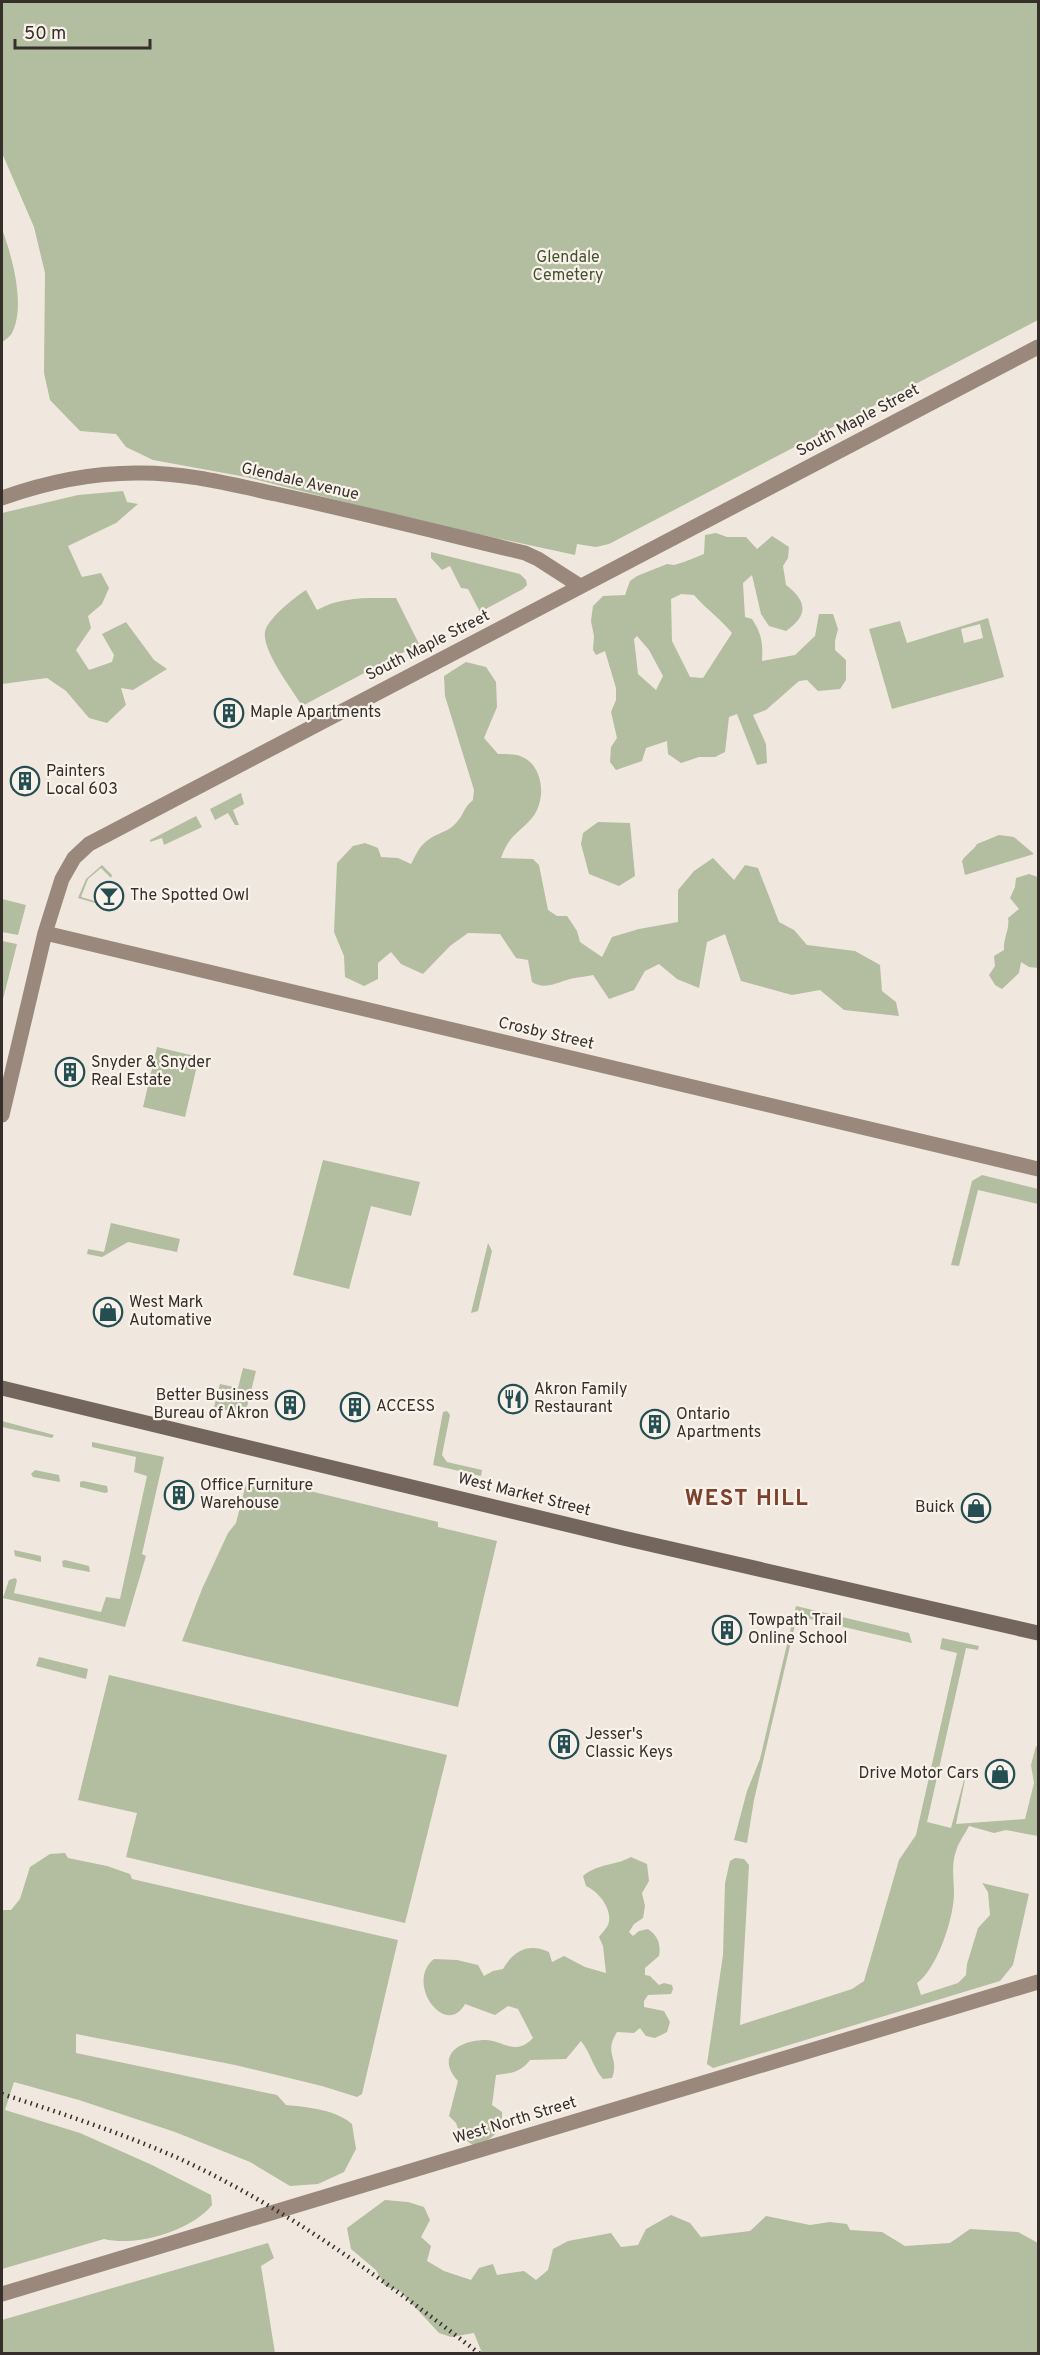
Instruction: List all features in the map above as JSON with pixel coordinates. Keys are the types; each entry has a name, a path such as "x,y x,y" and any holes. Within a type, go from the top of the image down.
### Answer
{"main road":[{"name":"West Market Street","path":"2,1388 669,1549 1038,1633"}],"street":[{"name":"South Maple Street","path":"2,1115 45,933 62,879 74,858 89,844 1038,347"},
{"name":"Glendale Avenue","path":"2,498 25,489 107,474 165,474 210,480 300,499 525,553 580,586"},
{"name":"Crosby Street","path":"45,933 1038,1169"},
{"name":"West North Street","path":"2,2294 1038,1982"}],"green space":[{"name":"Glendale Cemetery","path":"2,2 1038,2 1038,320 609,544 596,547 577,544 575,555 423,522 246,477 153,460 126,447 116,434 80,431 50,400 44,373 45,273 34,227 2,153"},
{"path":"2,229 16,281 18,309 12,333 2,343"},
{"path":"123,491 127,502 138,504 116,523 68,546 82,577 101,573 109,588 102,604 88,616 91,628 76,650 89,670 112,662 114,655 102,634 126,622 154,660 167,669 133,690 121,688 126,705 107,723 89,718 66,691 47,678 2,684 2,513 78,495"},
{"path":"716,533 727,537 746,537 757,549 772,536 789,547 788,558 783,566 786,585 801,602 802,614 786,631 769,626 761,614 752,575 743,583 745,617 752,619 760,634 762,661 795,655 815,636 819,614 833,614 838,629 835,650 846,660 846,680 840,689 818,691 807,680 799,681 766,710 753,715 766,744 767,763 757,765 737,714 729,717 725,752 715,757 699,757 681,763 668,754 667,741 646,748 642,761 616,770 610,762 611,747 617,738 611,712 616,700 616,688 605,651 596,655 593,650 594,636 591,621 593,606 603,596 625,595 630,581 637,576 667,564 674,565 704,554 705,535","holes":["681,594 694,595 732,633 703,678 690,677 672,641 671,599","637,636 649,650 663,676 656,690 638,674 634,639"]},
{"path":"431,552 520,574 526,580 527,585 480,612 468,589 461,588 450,566 442,570 431,558"},
{"path":"306,590 317,610 346,600 396,598 419,644 302,706 268,649 265,632 276,615"},
{"path":"988,618 1004,677 892,709 869,629 900,621 907,643","holes":["980,624 983,638 964,643 961,629"]},
{"path":"466,662 486,667 496,682 497,707 484,738 498,754 517,755 526,759 533,765 540,782 540,801 537,810 511,839 501,858 533,859 539,865 548,910 557,916 567,916 577,931 580,942 602,957 612,937 639,929 678,922 678,890 694,871 713,858 734,880 745,865 758,868 779,922 794,930 807,945 855,951 880,965 882,991 896,1002 899,1016 844,1010 820,990 792,995 741,981 725,934 707,942 699,988 677,979 659,964 645,971 634,990 609,999 593,975 545,986 532,982 528,960 516,958 500,934 468,933 450,946 423,974 401,964 391,952 378,963 378,979 364,986 345,977 344,956 334,932 337,863 353,846 365,843 378,848 381,857 398,858 411,864 422,845 453,826 473,800 474,790 445,696 444,676"},
{"path":"241,793 244,804 233,810 239,825 235,825 228,813 215,820 210,809"},
{"path":"196,816 202,827 164,845 162,838 150,842 150,840"},
{"path":"598,822 630,823 635,876 619,886 589,874 581,844 583,833"},
{"path":"999,835 1014,837 1034,854 965,875 962,861 965,856 977,844"},
{"path":"102,865 112,875 111,878 101,868 88,879 81,897 105,904 105,906 78,898 86,879"},
{"path":"1029,874 1038,877 1038,968 1029,967 1021,962 1019,973 1002,989 995,985 989,975 995,966 994,956 1004,950 1008,918 1019,909 1010,898 1016,878"},
{"path":"2,899 26,905 18,935 2,932"},
{"path":"2,941 17,944 2,1003"},
{"path":"157,1047 199,1057 185,1117 143,1107"},
{"path":"323,1160 420,1182 411,1216 371,1206 349,1289 293,1275"},
{"path":"982,1175 1038,1189 1038,1204 978,1190 959,1266 951,1265 972,1181"},
{"path":"111,1223 180,1239 177,1252 128,1242 102,1257 87,1254 88,1249 104,1252"},
{"path":"488,1243 492,1251 478,1311 471,1313"},
{"path":"243,1368 256,1371 245,1415 214,1407 220,1384 238,1388"},
{"path":"447,1411 450,1415 442,1455 447,1462 482,1470 481,1476 433,1465 443,1412"},
{"path":"2,1421 54,1435 52,1438 2,1427"},
{"path":"92,1442 164,1457 142,1554 146,1556 125,1627 3,1598 9,1580 15,1578 17,1580 14,1593 101,1612 106,1597 120,1599 147,1476 134,1472 136,1457 92,1447"},
{"path":"35,1470 59,1475 60,1482 33,1477 31,1474"},
{"path":"248,1476 438,1522 438,1527 497,1541 458,1707 182,1641 202,1589 228,1533 236,1523"},
{"path":"80,1482 107,1486 108,1492 80,1487"},
{"path":"14,1550 41,1556 41,1562 15,1556"},
{"path":"62,1561 89,1566 90,1572 63,1567"},
{"path":"796,1606 909,1633 912,1643 797,1616 754,1800 747,1843 734,1840 747,1791 760,1759"},
{"path":"942,1638 979,1646 978,1650 966,1648 927,1822 951,1828 968,1765 956,1824 1025,1819 1034,1783 1031,1765 1036,1746 1038,1747 1038,1836 1006,1830 994,1833 969,1826 954,1856 954,1893 948,1929 931,1967 917,1983 921,1995 958,1983 966,1975 978,1928 990,1915 988,1892 982,1883 1029,1894 1013,1965 1000,1981 713,2068 707,2064 723,1955 725,1883 730,1861 735,1858 744,1859 749,1865 740,2025 852,1989 864,1981 899,1860 916,1835 957,1653 940,1649"},
{"path":"39,1657 88,1669 86,1679 36,1666"},
{"path":"109,1675 447,1755 405,1923 126,1857 137,1813 78,1800"},
{"path":"65,1853 68,1858 107,1866 130,1874 132,1879 398,1940 362,2094 357,2097 235,2065 76,2034 76,2053 277,2095 286,2105 321,2110 346,2119 352,2124 356,2149 344,2172 318,2184 290,2186 250,2162 175,2132 79,2100 14,2082 5,2110 80,2133 152,2165 211,2195 212,2205 191,2222 162,2235 132,2241 104,2239 2,2269 2,1910 11,1910 20,1899 30,1867 50,1854"},
{"path":"631,1857 647,1864 649,1881 642,1893 645,1906 643,1918 634,1924 629,1932 633,1936 639,1931 648,1929 654,1934 660,1948 659,1956 645,1968 645,1975 650,1976 659,1985 664,1983 672,1985 673,1989 671,1994 648,1995 644,2001 644,2007 664,2011 670,2022 667,2032 655,2038 646,2036 640,2028 634,2033 617,2032 611,2046 614,2065 612,2078 603,2079 581,2041 566,2059 530,2060 519,2070 496,2075 492,2105 502,2112 502,2119 495,2134 473,2145 461,2137 456,2123 449,2116 458,2081 451,2072 449,2064 453,2051 467,2043 486,2040 517,2047 533,2038 518,2009 508,2006 495,2015 465,2004 457,2013 448,2015 439,2011 431,2004 426,1993 424,1981 426,1969 434,1959 457,1960 478,1965 484,1976 503,1969 517,1953 535,1948 549,1952 552,1962 564,1956 585,1967 606,1973 603,1946 599,1937 608,1925 609,1913 600,1897 586,1886 583,1876 595,1869"},
{"path":"385,2200 408,2202 424,2207 430,2220 421,2237 431,2246 427,2261 444,2271 471,2280 479,2268 493,2264 497,2275 524,2271 536,2280 548,2270 553,2249 568,2241 611,2233 621,2247 638,2245 646,2229 671,2215 690,2223 701,2237 750,2231 766,2216 810,2225 830,2222 847,2224 850,2230 882,2232 905,2246 950,2243 970,2229 1018,2232 1038,2243 1038,2353 482,2353 474,2333 451,2337 439,2333 400,2291 385,2286 376,2270 351,2249 347,2228"},
{"path":"268,2243 274,2258 261,2266 275,2353 2,2353 2,2320"}],"railway":[{"path":"2,2094 135,2140 178,2158 258,2199 334,2247 480,2354"}],"place":[{"name":"Maple Apartments","path":"229,713"},
{"name":"Painters Local 603","path":"25,781"},
{"name":"The Spotted Owl","path":"109,896"},
{"name":"Snyder & Snyder Real Estate","path":"70,1072"},
{"name":"West Mark Automative","path":"108,1312"},
{"name":"Akron Family Restaurant","path":"513,1399"},
{"name":"Better Business Bureau of Akron","path":"290,1405"},
{"name":"ACCESS","path":"355,1407"},
{"name":"Ontario Apartments","path":"655,1424"},
{"name":"Office Furniture Warehouse","path":"179,1495"},
{"name":"Buick","path":"976,1508"},
{"name":"Towpath Trail Online School","path":"727,1630"},
{"name":"Jesser's Classic Keys","path":"564,1744"},
{"name":"Drive Motor Cars","path":"1000,1774"}],"district":[{"name":"WEST HILL","path":"747,1499"}]}
